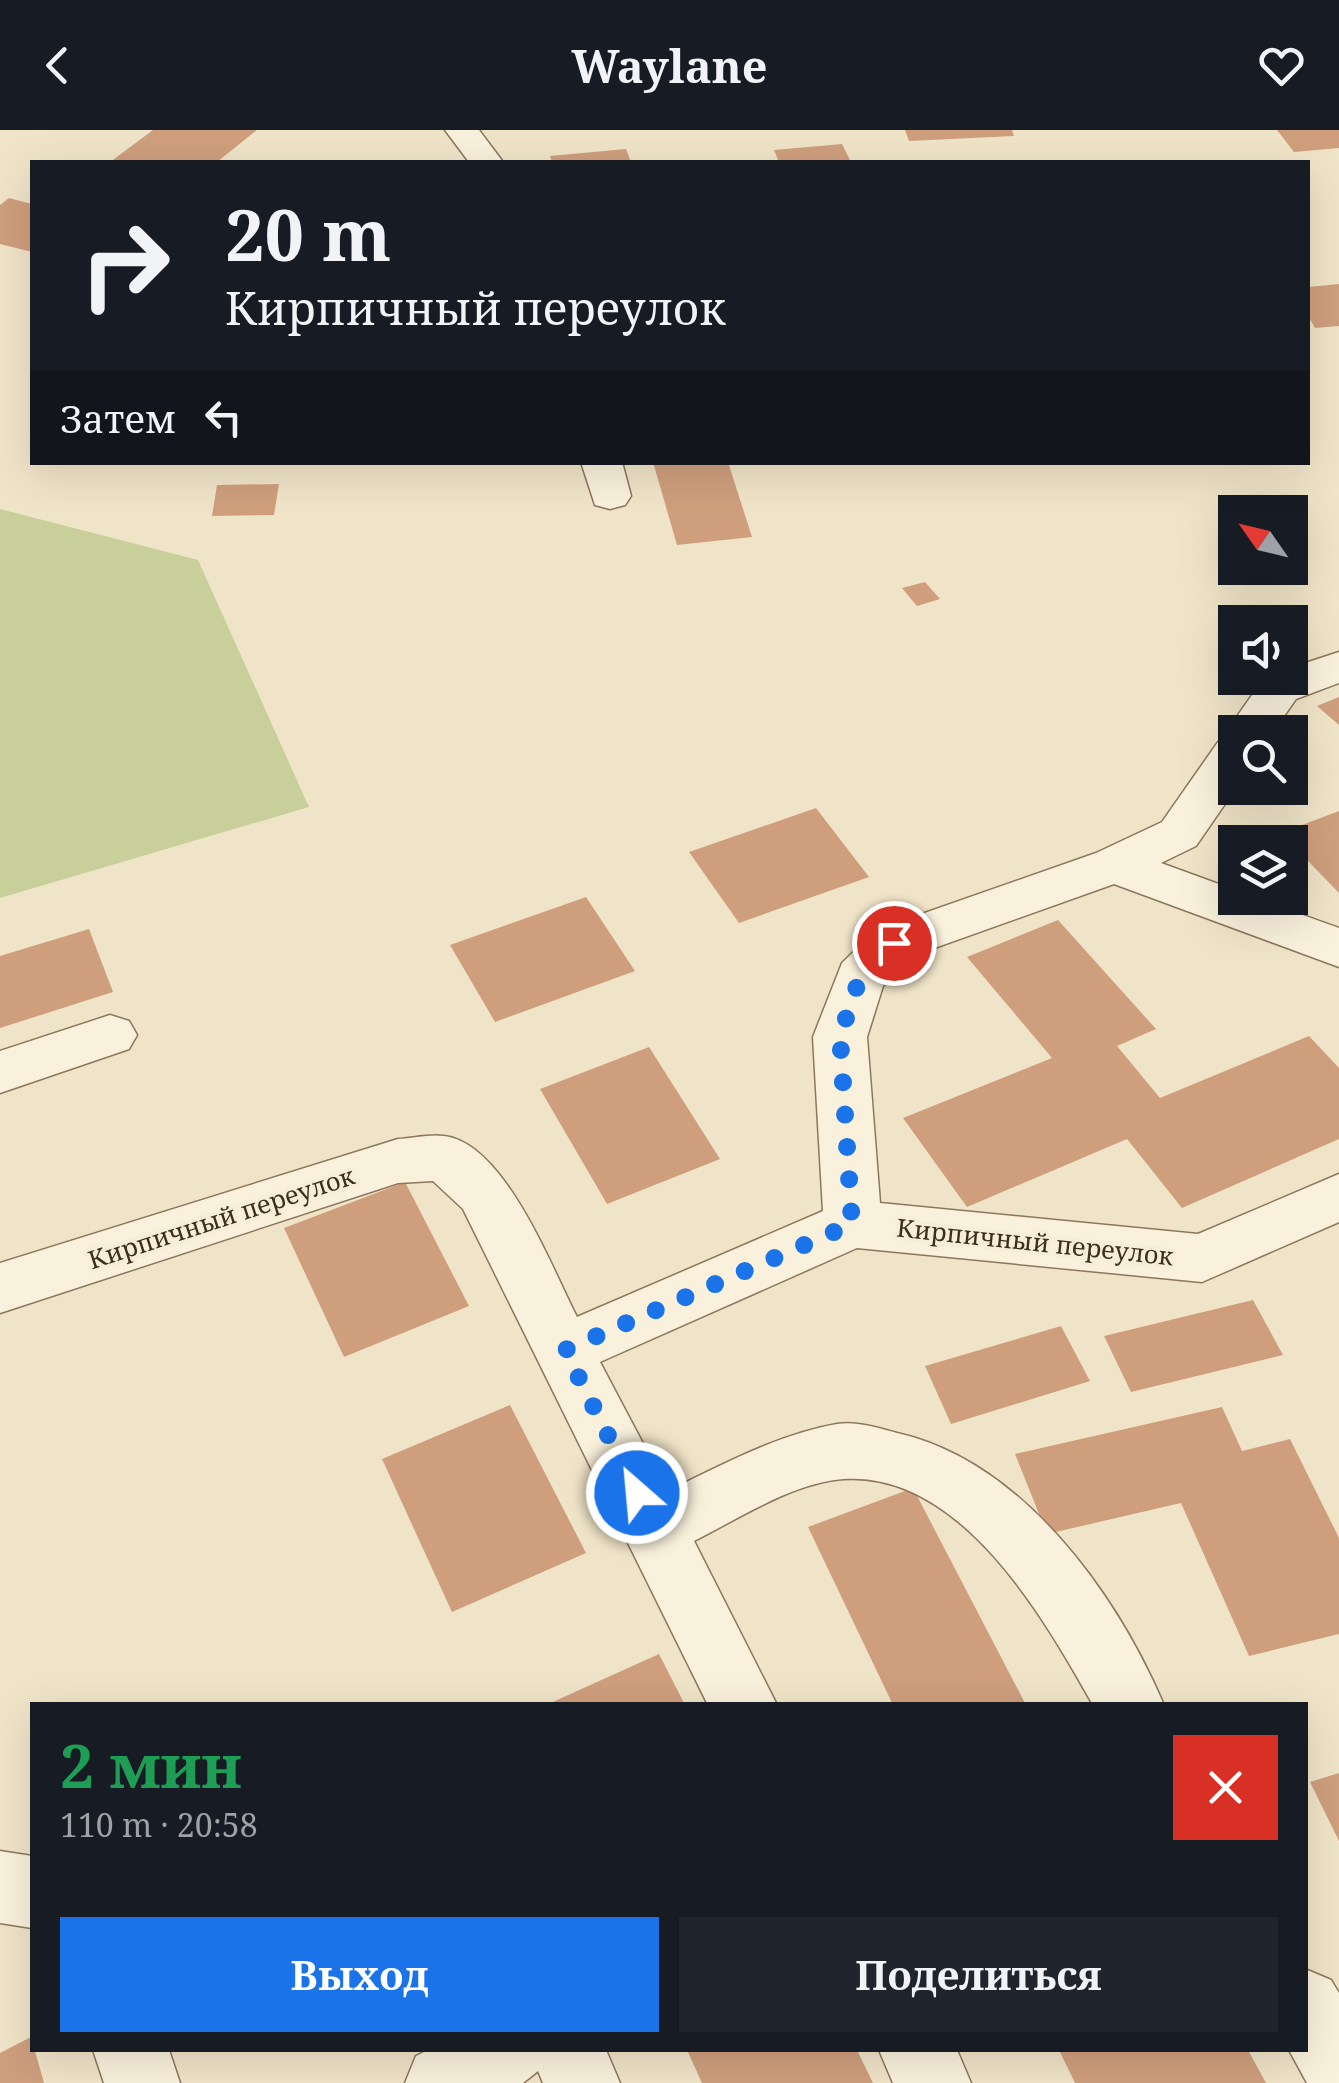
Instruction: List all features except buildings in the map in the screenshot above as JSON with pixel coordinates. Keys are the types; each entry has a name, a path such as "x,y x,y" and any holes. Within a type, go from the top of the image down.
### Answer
{"street":[{"path":"1261,715 1280,688 1339,666"},
{"path":"852,1224 840,1036 860,977 894,943 1114,865 1180,834 1218,779"},
{"path":"1114,865 1339,948"},
{"path":"0,1072 110,1035"},
{"name":"Кирпичный переулок","path":"0,1288 398,1161 445,1158 484,1193 565,1350 852,1224 1202,1258 1339,1197"},
{"path":"565,1350 741,1702"},
{"path":"654,1529 773,1473 841,1451 905,1458 979,1498 1062,1589 1128,1702"},
{"path":"0,1887 30,1892"},
{"path":"1308,2011 1339,2064"},
{"path":"132,2052 142,2083"},
{"path":"442,2083 505,2052"},
{"path":"568,2052 582,2083"},
{"path":"918,2052 933,2083"}],"green space":[{"path":"0,509 198,560 309,807 0,898"}],"route":[{"path":"637,1493 565,1350 852,1224 840,1036 860,977 894,943"}]}
